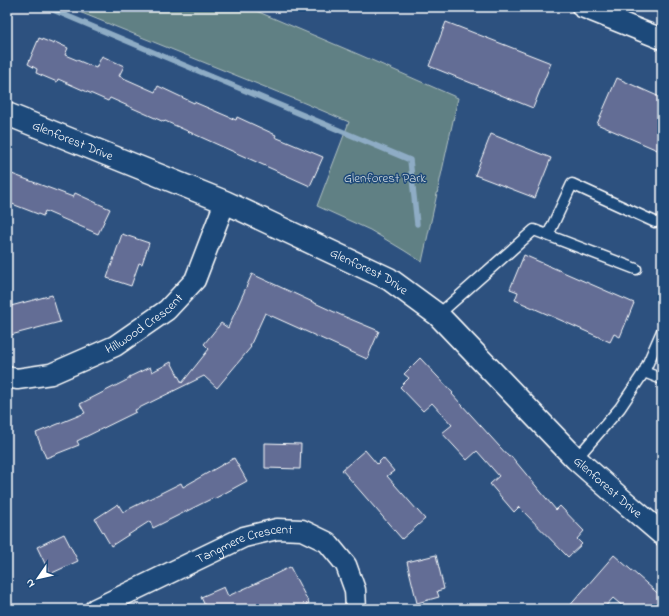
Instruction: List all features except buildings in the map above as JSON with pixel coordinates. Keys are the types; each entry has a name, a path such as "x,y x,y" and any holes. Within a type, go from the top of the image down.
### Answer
{"street":[{"path":"591,9 662,40"},
{"name":"Glenforest Drive","path":"7,114 225,202 389,279 438,315 576,459 662,534"},
{"name":"Hillwood Crescent","path":"7,377 17,379 51,374 115,346 167,310 195,280 225,202"},
{"name":"Tangmere Crescent","path":"95,609 244,537 277,529 302,530 327,542 346,565 355,590 356,609"}],"lane":[{"path":"548,235 572,184 655,222"},
{"path":"438,315 534,230 636,269"},
{"path":"576,459 620,408 644,372 662,331"},
{"path":"644,372 662,379"}],"green space":[{"name":"Glenforest Park","path":"67,7 247,7 458,98 422,262 370,230 317,206 349,122"}],"waterway":[{"path":"46,7 410,160 417,224"}]}
